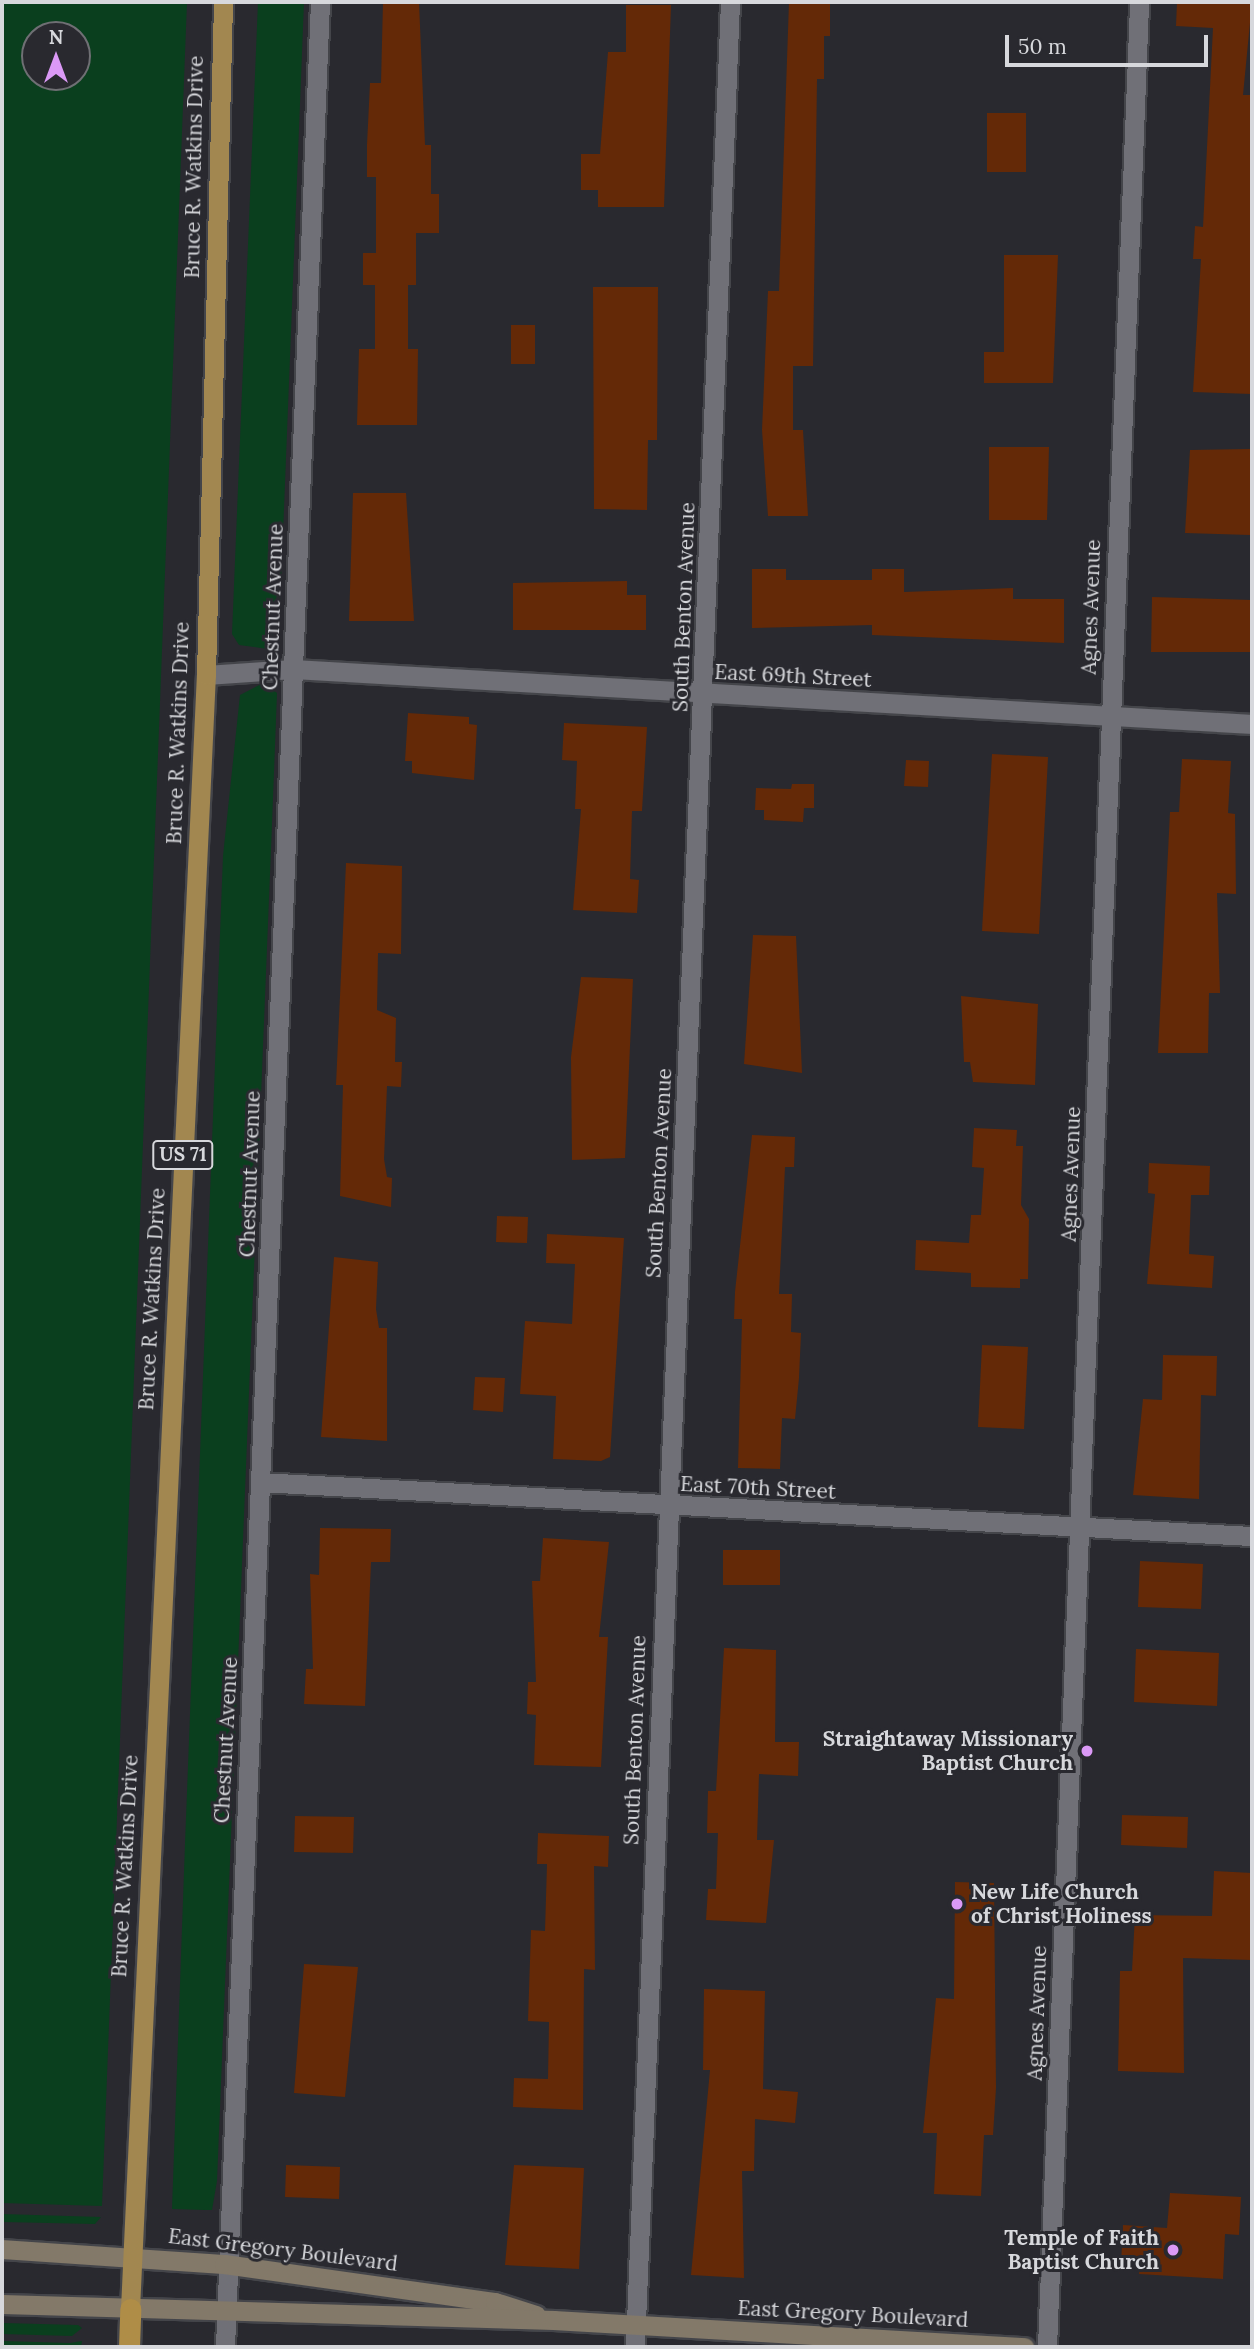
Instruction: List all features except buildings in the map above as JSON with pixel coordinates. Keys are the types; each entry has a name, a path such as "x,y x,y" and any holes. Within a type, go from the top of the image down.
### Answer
{"highway":[{"name":"Bruce R. Watkins Drive","path":"129,2347 131,2254 206,675 223,2"}],"main road":[{"name":"East Gregory Boulevard","path":"2,2249 131,2254 224,2264 495,2302 554,2320"},
{"name":"East Gregory Boulevard","path":"2,2304 226,2313 554,2320 1024,2347"}],"street":[{"name":"Chestnut Avenue","path":"225,2347 224,2264 260,1482 320,2"},
{"name":"South Benton Avenue","path":"635,2347 730,2"},
{"name":"Agnes Avenue","path":"1047,2347 1139,2"},
{"name":"East 69th Street","path":"206,675 293,668 1252,724"},
{"name":"East 70th Street","path":"260,1482 1080,1529 1252,1536"}],"green space":[{"path":"2,2 187,2 102,2206 2,2203"},
{"path":"258,2 304,2 279,635 268,649 239,645 232,634"},
{"path":"263,683 277,693 217,2181 212,2210 172,2209 223,856 240,695"},
{"path":"2,2214 101,2217 95,2224 2,2222"},
{"path":"2,2323 78,2325 82,2328 72,2336 2,2334"},
{"path":"2,2341 82,2341 81,2347 2,2347"}],"place":[{"name":"Straightaway Missionary Baptist Church","path":"1087,1751"},
{"name":"New Life Church of Christ Holiness","path":"957,1904"},
{"name":"Temple of Faith Baptist Church","path":"1173,2250"}]}
